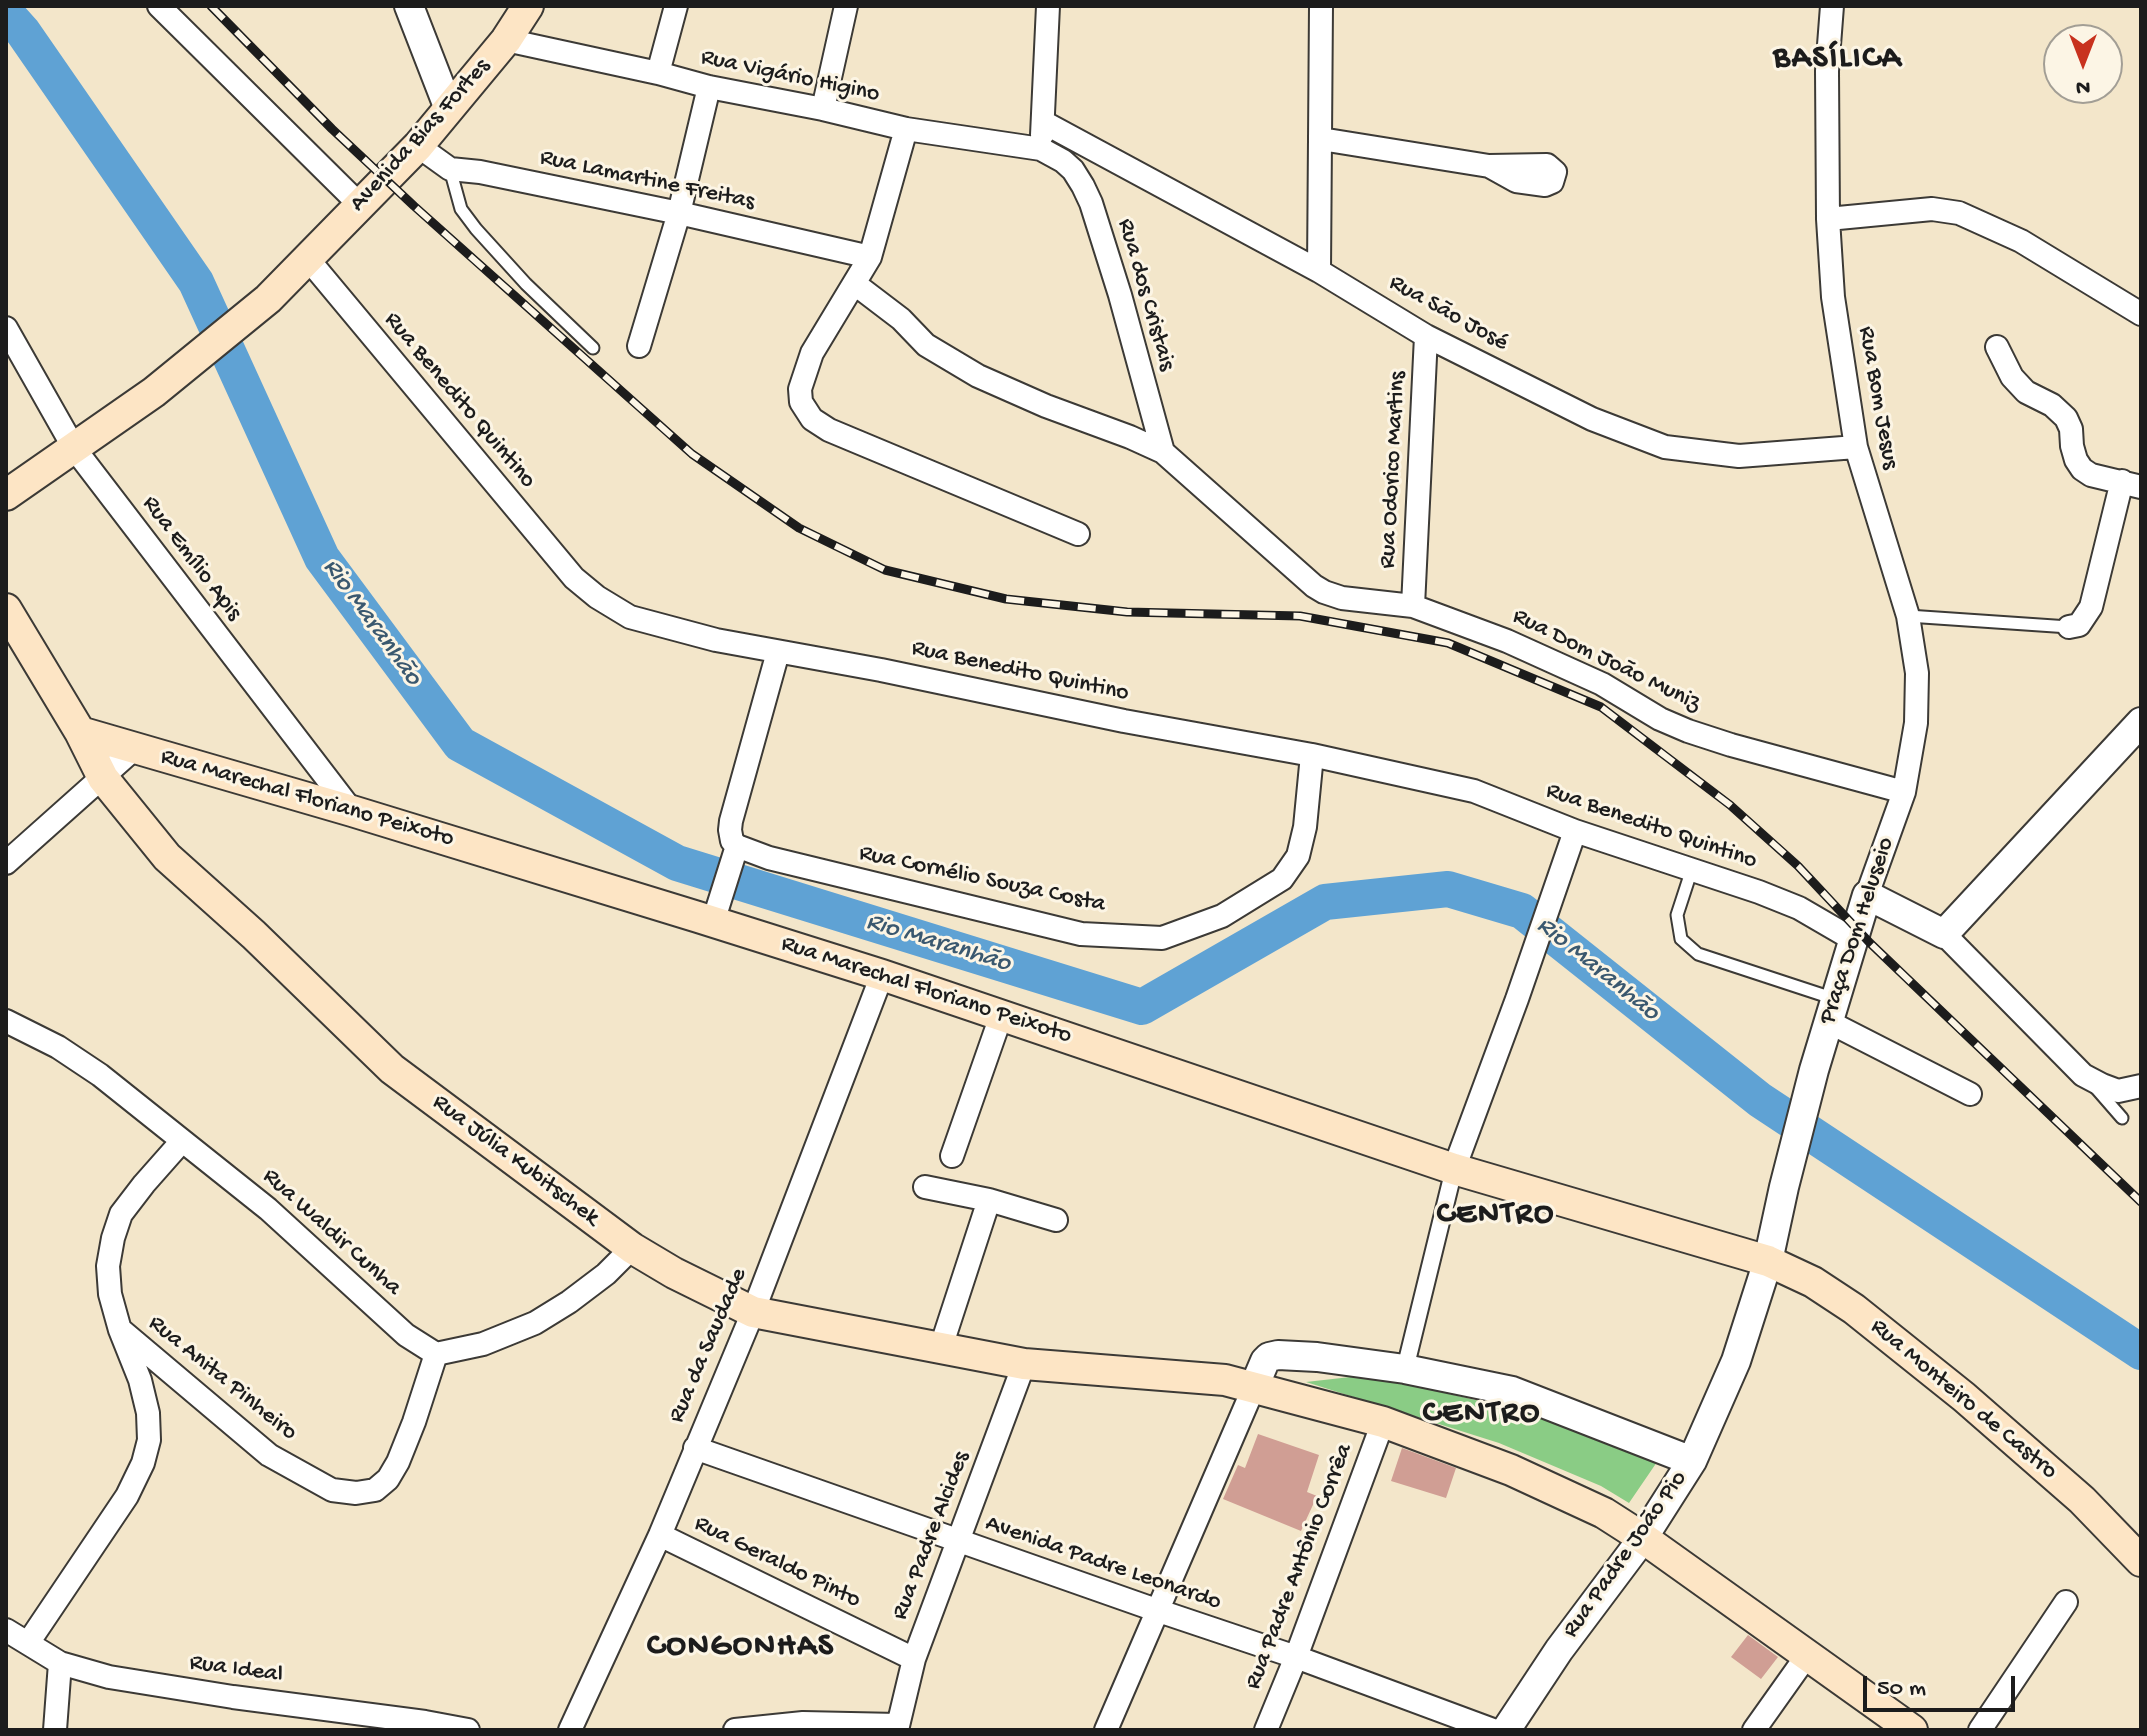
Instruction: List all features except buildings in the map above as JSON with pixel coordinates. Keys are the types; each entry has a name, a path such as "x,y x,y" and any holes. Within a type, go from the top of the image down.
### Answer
{"main road":[{"name":"Avenida Bias Fortes","path":"6,495 154,392 268,299 418,146 506,40 528,6"},
{"name":"Rua Júlia Kubitschek","path":"6,609 80,732 103,778 167,857 254,935 392,1069 632,1248 674,1273 753,1312 1024,1364 1239,1384 1383,1422 1511,1470 1604,1513 1912,1730"},
{"name":"Rua Marechal Floriano Peixoto","path":"80,732 716,912 882,975 1454,1169 1768,1261"},
{"name":"Rua Monteiro de Castro","path":"1768,1261 1813,1282 1854,1309 1964,1397 2082,1500 2141,1561"}],"street":[{"path":"159,6 361,206"},
{"path":"409,6 449,109"},
{"path":"658,73 676,6"},
{"path":"823,109 846,6"},
{"path":"1041,149 1048,6"},
{"path":"1319,271 1321,6"},
{"name":"Rua Bom Jesus","path":"1832,6 1827,71 1828,219 1833,297 1856,447 1908,616 1917,673 1916,723 1904,792"},
{"name":"Rua Vigário Higino","path":"506,40 906,129 1041,149 1063,161"},
{"path":"639,346 679,213 709,87"},
{"name":"Rua São José","path":"1043,122 1319,271 1426,336 1592,419 1665,447 1739,456 1856,447"},
{"path":"906,129 870,257 812,353 800,389 801,402 812,419 829,430 1078,534"},
{"path":"1321,139 1489,166"},
{"name":"Rua Lamartine Freitas","path":"418,146 450,169 480,172 679,213 870,257"},
{"name":"Rua dos Cristais","path":"1063,161 1078,178 1091,203 1163,452"},
{"path":"1828,219 1932,209 1959,213 2021,241 2141,314"},
{"name":"Rua Benedito Quintino","path":"308,259 574,578 597,597 630,617 716,640 1312,755 1474,791 1575,831 1799,908 1854,940"},
{"name":"Rua Dom João Muniz","path":"855,284 901,319 926,345 978,376 1163,452 1324,592 1342,598 1413,606 1507,641 1602,684 1660,719 1688,731 1904,792"},
{"name":"Rua Emílio Apis","path":"6,328 74,448 352,811"},
{"name":"Rua Odorico Martins","path":"1413,606 1426,336"},
{"path":"1997,347 2012,377 2026,392 2052,405 2066,418 2076,460 2082,469 2091,475 2131,484 2091,607 2079,625 2069,627"},
{"path":"716,912 737,846 732,841 731,821 778,652"},
{"path":"1944,934 2141,722"},
{"path":"6,863 135,748"},
{"name":"Rua Cornélio Souza Costa","path":"737,846 769,858 1081,934 1162,938 1222,916 1282,879 1298,856 1305,827 1312,755"},
{"name":"Praça Dom Heluseio","path":"1784,1187 1814,1070 1867,895 1904,792"},
{"path":"1405,1369 1454,1169 1575,831"},
{"path":"1867,895 1944,934 2083,1075 2118,1091 2141,1086"},
{"name":"Rua da Saudade","path":"570,1730 660,1535 753,1312 882,975"},
{"path":"1833,1011 1970,1094"},
{"path":"952,1156 1001,1016"},
{"name":"Rua Waldir Cunha","path":"6,1021 69,1054 100,1075 268,1209 406,1335 436,1354"},
{"path":"28,1643 127,1496 143,1463 149,1440 148,1413 140,1380 120,1330 110,1294 108,1266 121,1214 182,1141"},
{"path":"925,1187 989,1200 1056,1220"},
{"name":"Rua Padre João Pio","path":"1506,1730 1559,1650 1643,1538 1692,1461 1736,1361 1768,1261 1784,1187"},
{"path":"941,1347 989,1200"},
{"path":"436,1354 483,1344 535,1323 606,1274 632,1248"},
{"name":"Rua Anita Pinheiro","path":"120,1330 269,1455 332,1490 356,1493 375,1490 388,1479 398,1462 436,1354"},
{"path":"1106,1730 1156,1610 1239,1384 1269,1357 1317,1357 1405,1369 1512,1391 1692,1461"},
{"name":"Rua Padre Alcides","path":"897,1727 914,1659 1024,1364"},
{"name":"Rua Padre Antônio Corrêa","path":"1266,1730 1383,1422"},
{"name":"Avenida Padre Leonardo","path":"695,1448 1296,1657 1493,1730"},
{"name":"Rua Geraldo Pinto","path":"660,1535 914,1659"},
{"path":"1980,1730 2066,1602"},
{"name":"Rua Ideal","path":"6,1630 60,1663 109,1677 468,1730"},
{"path":"1754,1730 1808,1654"},
{"path":"55,1730 60,1663"},
{"path":"735,1730 803,1723 897,1727"}],"lane":[{"path":"450,169 461,209 476,229 526,284 593,348"},
{"path":"1908,616 2069,627"},
{"path":"1692,869 1677,915 1681,939 1698,954 1833,1011"},
{"path":"2083,1075 2122,1118"}],"green space":[{"path":"1368,1375 1544,1416 1657,1462 1629,1503 1601,1486 1499,1443 1306,1382"}],"waterway":[{"name":"Rio Maranhão","path":"6,13 23,32 196,282 322,558 460,744 677,863 1142,1007 1325,902 1448,889 1522,911 1760,1100 2141,1352"}],"railway":[{"path":"211,6 332,129 414,206 692,454 799,528 885,570 1006,599 1127,612 1300,616 1448,643 1601,707 1730,805 1798,866 1870,943 2141,1202"}],"district":[{"name":"BASÍLICA","path":"1838,60"},
{"name":"CENTRO","path":"1496,1216"},
{"name":"CENTRO","path":"1482,1415"},
{"name":"CONGONHAS","path":"741,1648"}]}
